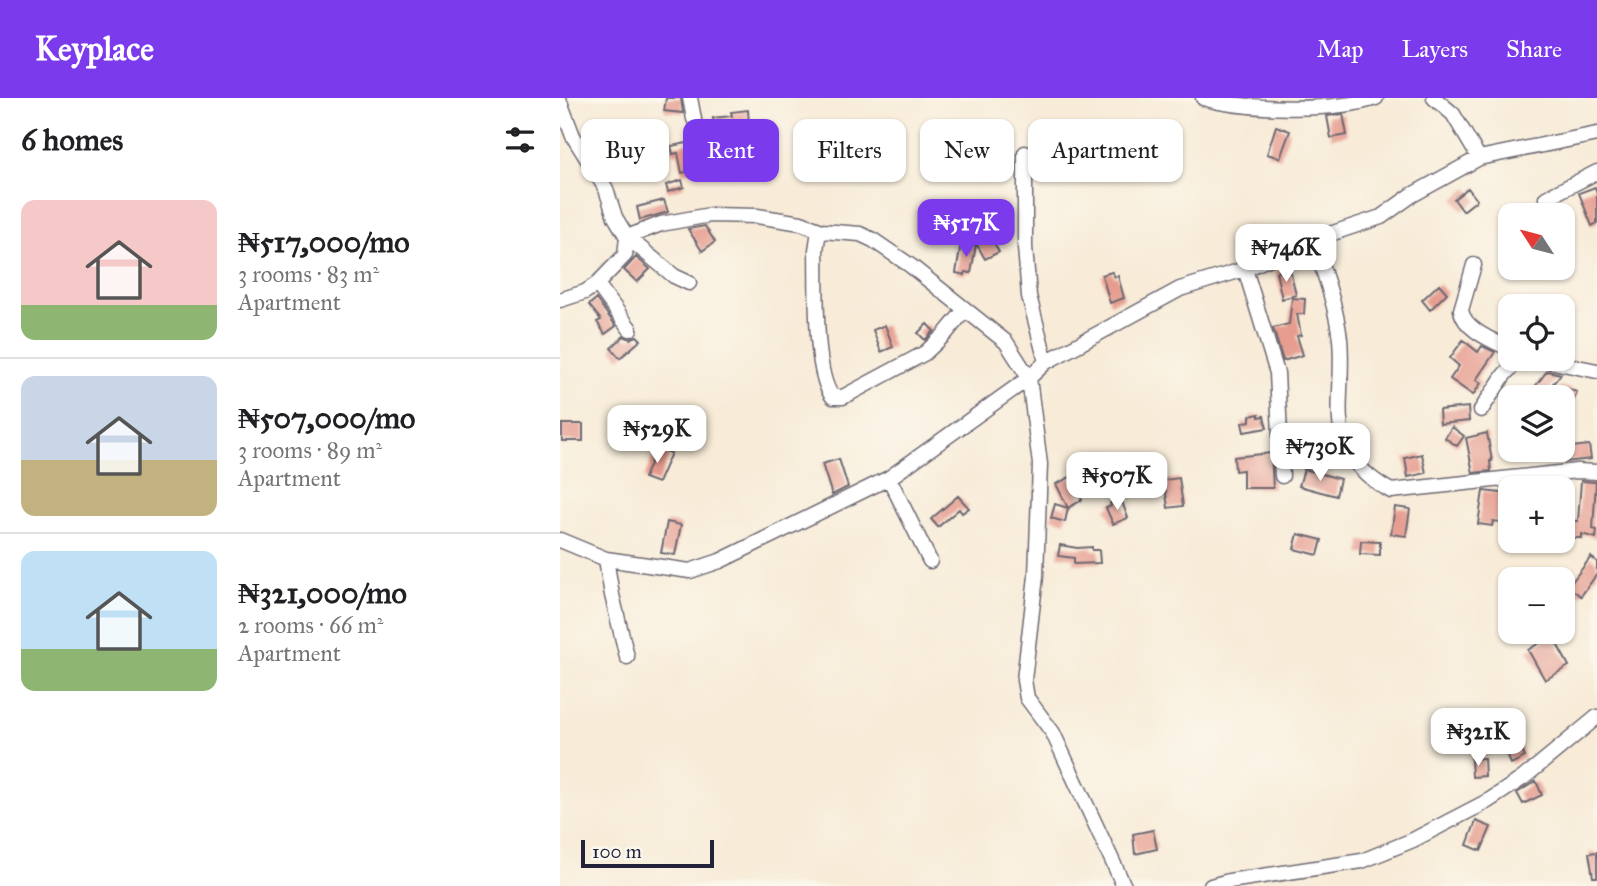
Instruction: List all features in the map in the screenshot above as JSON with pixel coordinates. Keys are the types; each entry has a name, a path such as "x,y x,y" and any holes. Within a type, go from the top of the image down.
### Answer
{"street":[{"path":"690,98 694,119"},
{"path":"1203,98 1255,108 1331,105 1376,98"},
{"path":"1434,98 1453,114 1479,158"},
{"path":"560,102 573,135 606,189 615,217 627,237 674,276 689,283"},
{"path":"560,540 606,559 690,571 720,561 889,478 1029,378 1046,362 1180,289 1244,269 1312,240 1381,217 1412,195 1479,158 1597,134"},
{"path":"1025,153 1025,247 1029,296 1046,362"},
{"path":"1546,198 1597,172"},
{"path":"627,237 662,224 710,215 757,216 801,223 822,231 860,234 911,266 1006,342 1029,378 1040,464 1036,576 1024,680 1027,698 1054,733 1124,886"},
{"path":"822,231 816,250 819,353 828,391 833,397 843,397 925,353 964,311"},
{"path":"560,300 585,292 597,284 625,255 627,237"},
{"path":"1312,240 1330,288 1340,340 1339,423 1348,454 1371,480 1391,491 1577,471 1597,472"},
{"path":"1474,265 1461,310 1462,317 1473,328 1498,342"},
{"path":"1244,269 1277,373 1282,476"},
{"path":"597,284 630,330"},
{"path":"1575,366 1597,371"},
{"path":"1480,410 1508,371"},
{"path":"889,478 930,561"},
{"path":"606,559 627,657"},
{"path":"1212,886 1229,881 1362,861 1413,840 1488,801 1523,778 1597,717"}],"building":[{"path":"666,98 681,98 683,113 664,111"},
{"path":"748,110 749,119 713,119 732,116 731,112"},
{"path":"1343,114 1347,135 1331,138 1327,116"},
{"path":"1276,126 1290,131 1280,158 1267,154"},
{"path":"683,144 683,173 678,153 673,154 671,146"},
{"path":"682,180 684,187 668,192 666,185"},
{"path":"1595,187 1597,223 1592,226 1579,193"},
{"path":"1468,188 1477,200 1463,211 1454,199"},
{"path":"664,200 668,212 640,220 637,207"},
{"path":"705,226 715,242 702,251 688,229"},
{"path":"990,236 999,252 985,259 976,243"},
{"path":"961,243 976,245 971,273 965,272 965,275 956,273"},
{"path":"636,257 650,269 637,282 624,270"},
{"path":"1290,269 1296,295 1282,299 1276,272"},
{"path":"1112,272 1115,277 1118,276 1124,298 1110,303 1102,275"},
{"path":"1439,284 1447,293 1430,310 1422,300"},
{"path":"1292,298 1305,299 1304,314 1297,314 1301,335 1297,336 1303,355 1283,361 1273,328 1289,324"},
{"path":"596,299 616,326 605,334 597,322 601,320 589,305"},
{"path":"927,324 934,331 925,340 918,333"},
{"path":"885,325 893,347 881,352 873,330"},
{"path":"624,336 630,339 637,336 641,340 620,358 611,348"},
{"path":"1463,340 1478,352 1482,346 1495,352 1476,380 1481,383 1473,395 1450,379 1459,366 1450,358"},
{"path":"1547,371 1561,374 1552,385 1536,385"},
{"path":"1468,407 1469,421 1440,424 1439,410"},
{"path":"1259,414 1259,417 1264,416 1267,428 1244,432 1242,423 1250,421 1250,416"},
{"path":"562,424 583,424 583,441 562,441"},
{"path":"1452,427 1464,436 1457,446 1445,438"},
{"path":"1487,433 1491,471 1473,473 1466,438"},
{"path":"1589,445 1591,459 1575,461 1575,447"},
{"path":"657,447 671,453 658,483 644,478"},
{"path":"1271,453 1273,488 1243,488 1243,470 1235,471 1234,457"},
{"path":"1422,454 1426,473 1408,477 1405,458"},
{"path":"839,459 848,487 832,495 822,464"},
{"path":"1304,469 1340,479 1336,496 1299,486"},
{"path":"1070,477 1082,500 1068,508 1056,484"},
{"path":"1179,478 1183,506 1168,508 1164,480"},
{"path":"1581,481 1596,482 1593,529 1597,530 1596,538 1582,534 1582,538 1575,538 1575,521 1578,521"},
{"path":"1483,491 1498,493 1498,522 1493,521 1492,526 1478,524"},
{"path":"958,496 969,508 962,513 959,509 938,527 931,519"},
{"path":"1121,499 1128,518 1113,524 1106,508 1111,506 1110,503"},
{"path":"1055,504 1068,508 1065,522 1051,518"},
{"path":"1395,507 1410,509 1406,536 1391,534"},
{"path":"667,522 681,525 675,555 661,553"},
{"path":"1298,534 1322,540 1318,555 1294,549"},
{"path":"1361,541 1380,542 1380,555 1360,554"},
{"path":"1060,545 1099,550 1100,563 1074,564 1074,558 1058,556"},
{"path":"1591,557 1597,562 1597,574 1581,596 1575,592 1575,578"},
{"path":"1538,644 1557,644 1569,666 1545,680 1528,650"},
{"path":"1517,739 1525,757 1511,764 1503,745"},
{"path":"1484,758 1485,776 1472,777 1471,759"},
{"path":"1536,781 1542,795 1523,804 1517,793"},
{"path":"1476,821 1491,827 1481,851 1467,845"},
{"path":"1153,830 1157,849 1135,854 1133,834"},
{"path":"1597,852 1597,877 1593,877 1589,853"}]}
